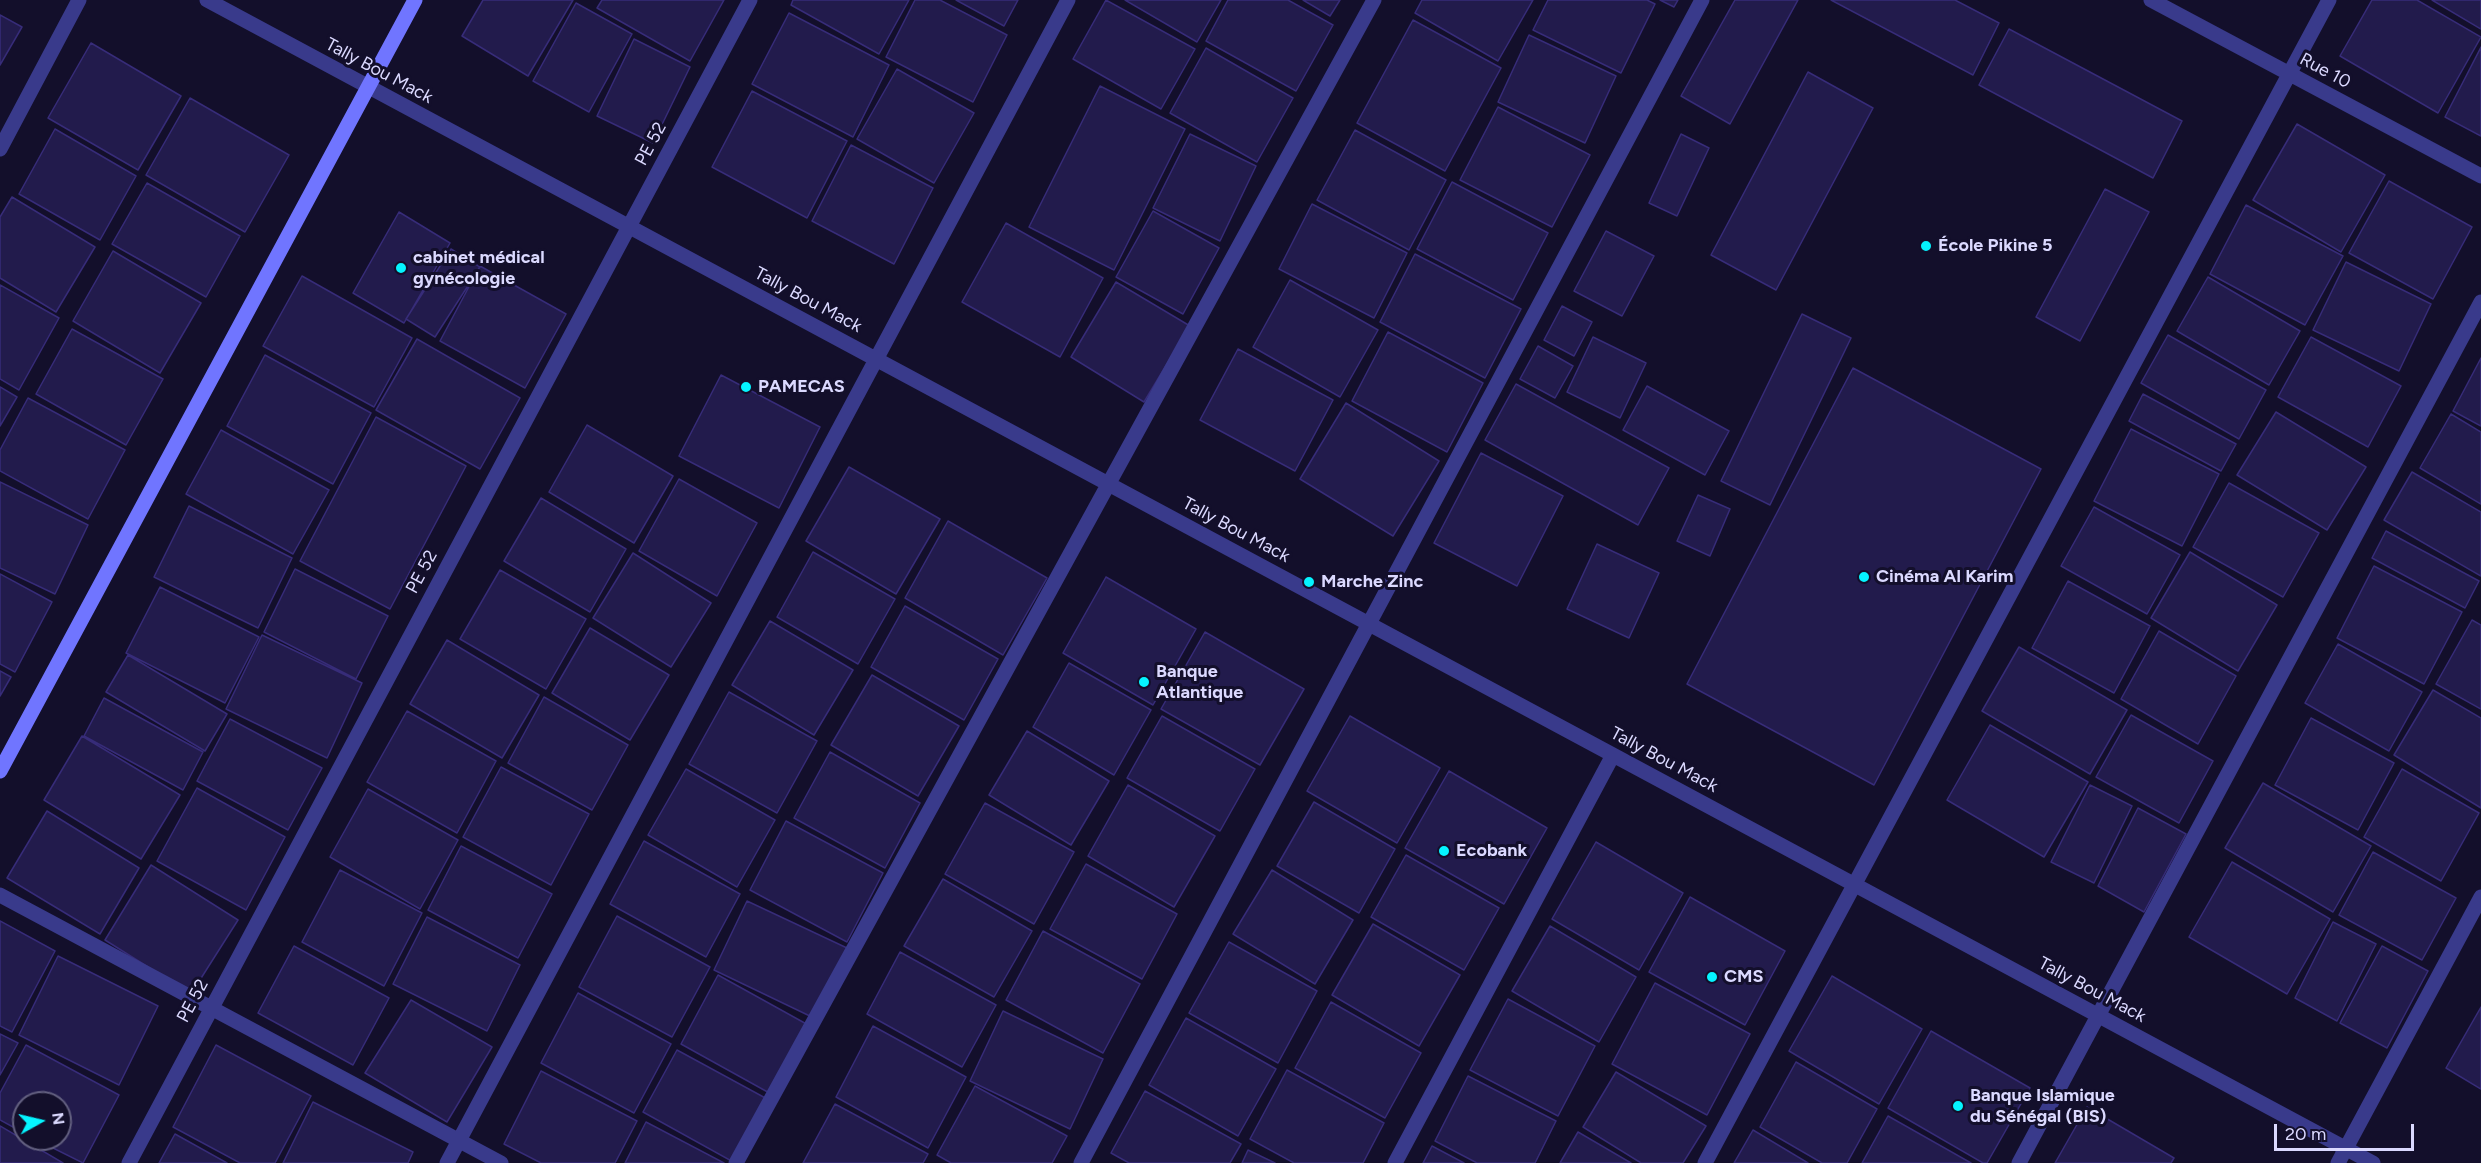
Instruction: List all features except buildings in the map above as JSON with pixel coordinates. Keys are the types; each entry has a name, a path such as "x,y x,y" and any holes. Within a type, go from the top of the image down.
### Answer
{"street":[{"path":"0,149 79,0"},
{"name":"Tally Bou Mack","path":"207,0 2373,1163"},
{"path":"0,771 415,0"},
{"name":"PE 52","path":"129,1163 750,0"},
{"path":"447,1163 1068,0"},
{"path":"736,1163 1374,0"},
{"path":"1081,1163 1702,0"},
{"name":"Rue 10","path":"2151,0 2481,176"},
{"path":"1705,1163 2329,0"},
{"path":"2019,1163 2481,302"},
{"path":"1395,1163 1613,755"},
{"path":"0,895 501,1163"},
{"path":"2338,1163 2481,897"}],"place":[{"name":"École Pikine 5","path":"1926,246"},
{"name":"cabinet médical gynécologie","path":"401,268"},
{"name":"PAMECAS","path":"746,387"},
{"name":"Cinéma Al Karim","path":"1864,577"},
{"name":"Marche Zinc","path":"1309,582"},
{"name":"Banque Atlantique","path":"1144,682"},
{"name":"Ecobank","path":"1444,851"},
{"name":"CMS","path":"1712,977"},
{"name":"Banque Islamique du Sénégal (BIS)","path":"1958,1106"}]}
